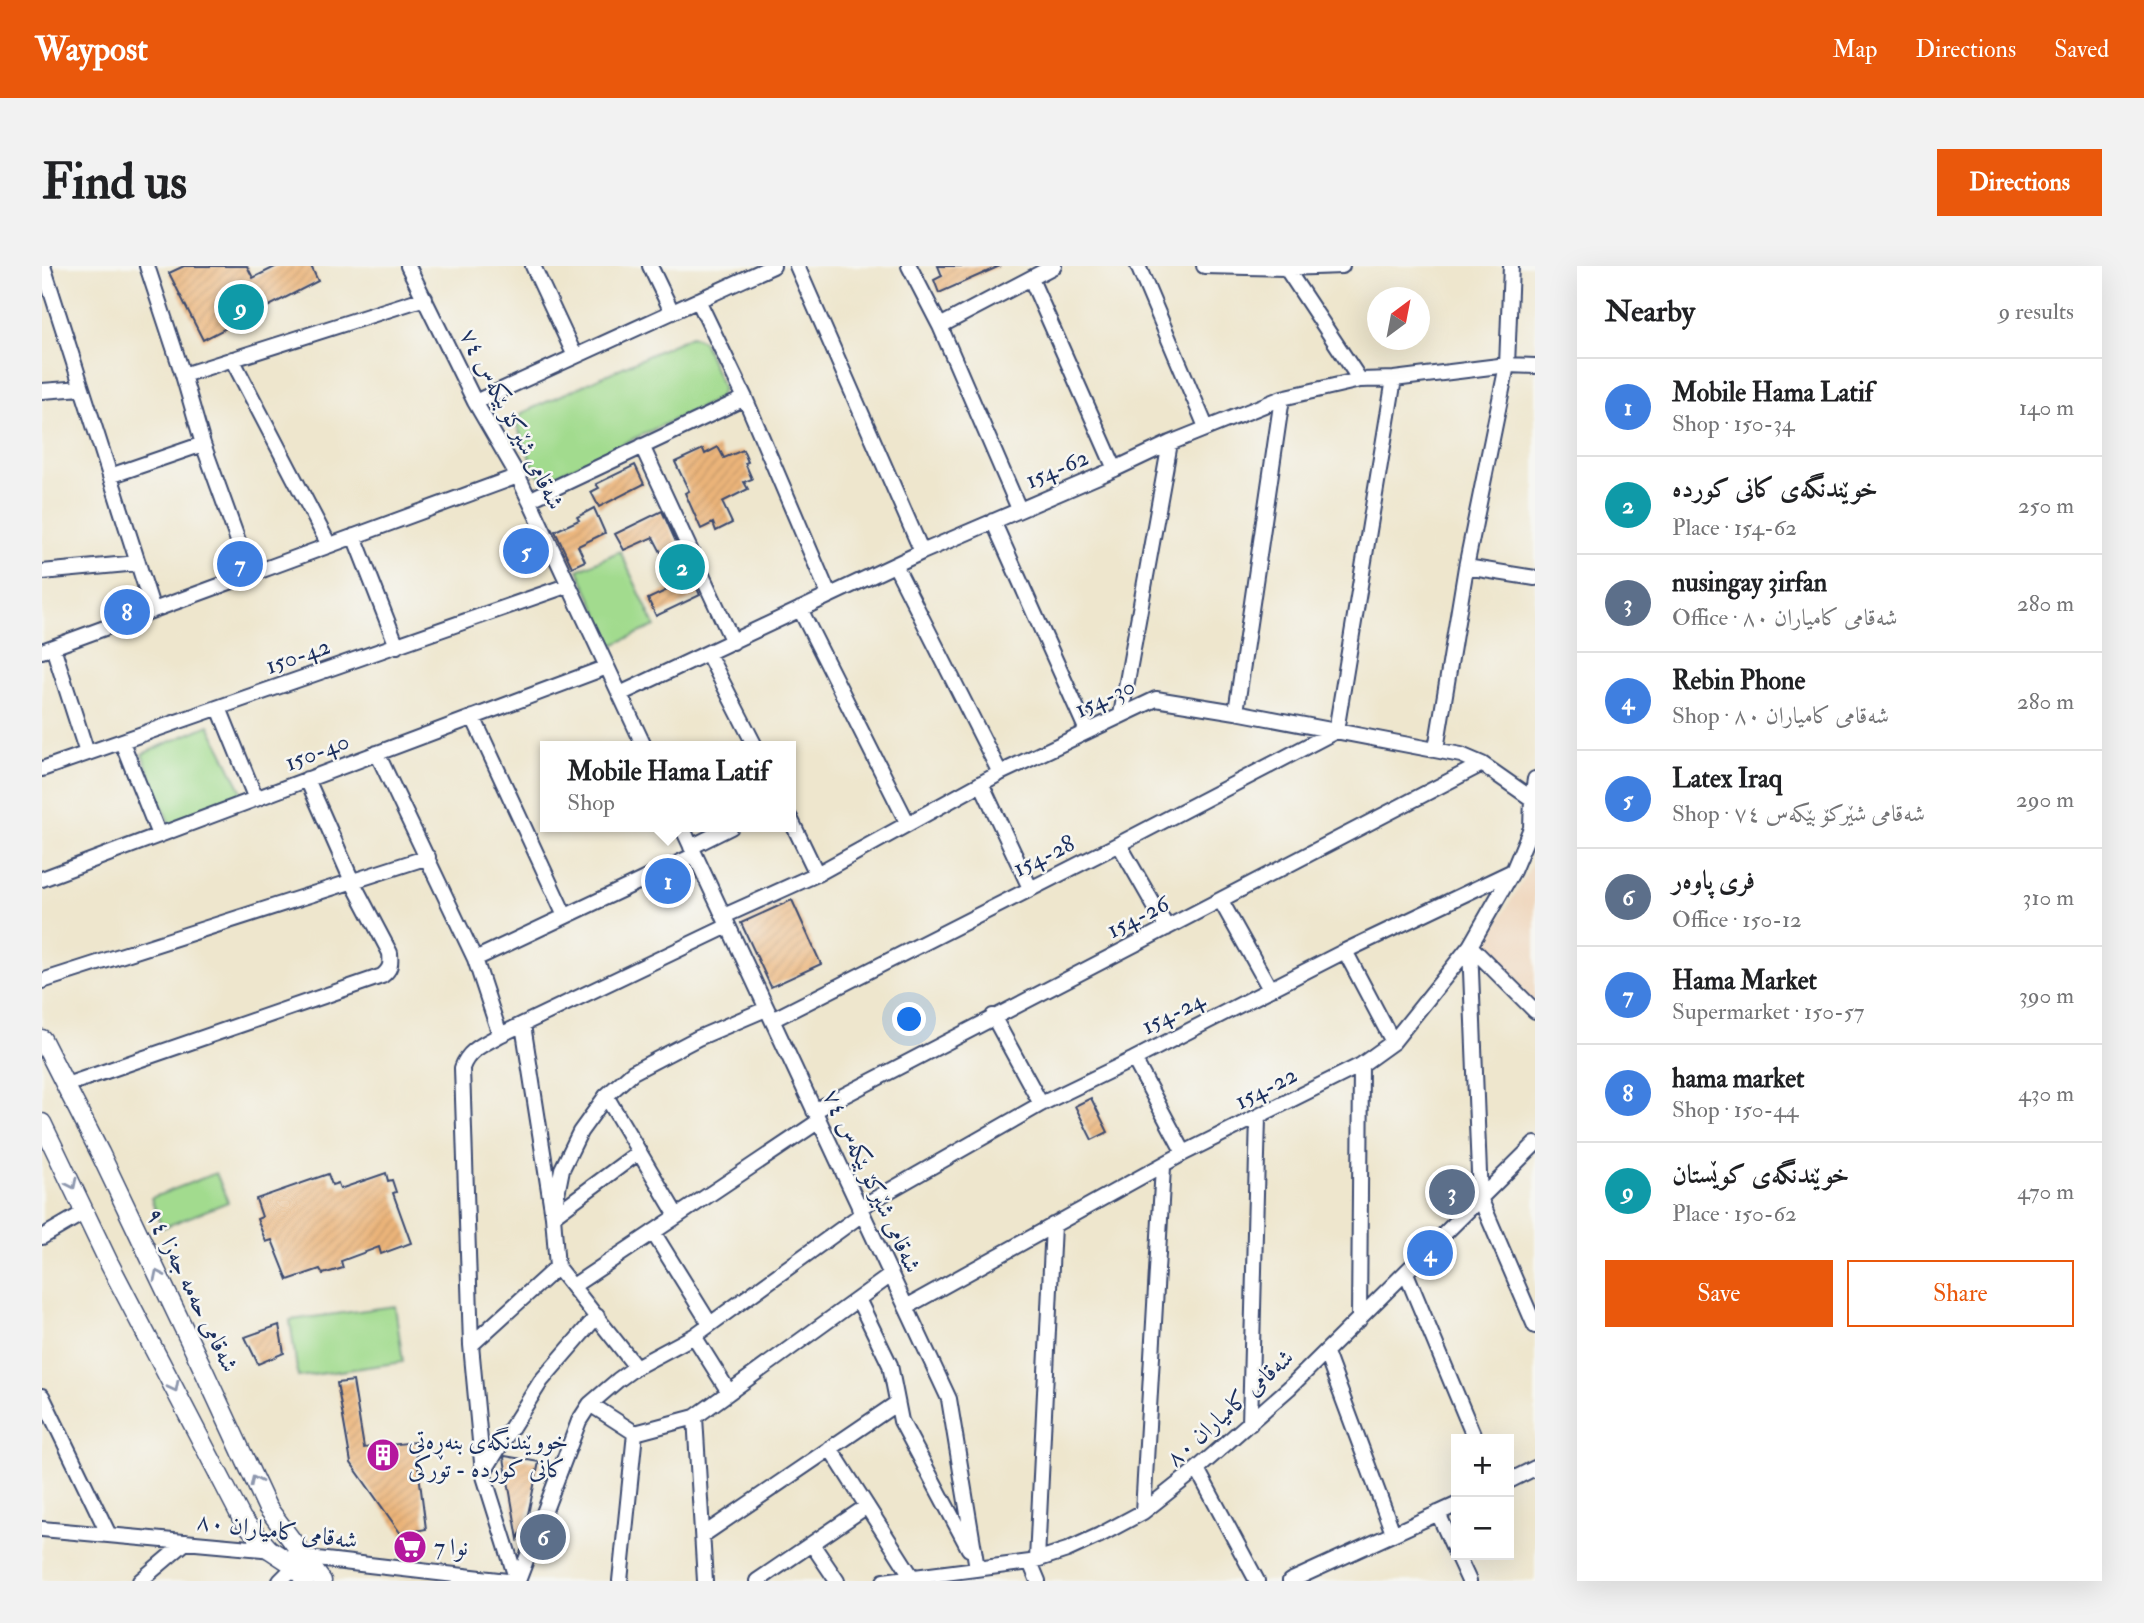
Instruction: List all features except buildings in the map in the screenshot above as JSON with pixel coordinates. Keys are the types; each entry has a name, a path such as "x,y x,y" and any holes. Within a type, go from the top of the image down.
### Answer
{"main road":[{"name":"شەقامی حەمە جەزا ٩٤","path":"42,1039 204,1371 267,1507 302,1568 322,1581"},
{"path":"42,1123 242,1519 269,1549 302,1568"}],"street":[{"path":"43,266 46,290 82,388 153,610"},
{"path":"147,266 203,444 250,574"},
{"name":"شەقامی شێرکۆ بێکەس ٧٤","path":"408,266 475,402 518,476 642,741"},
{"path":"533,266 575,356"},
{"path":"650,266 672,312"},
{"path":"797,266 922,552"},
{"path":"909,266 940,326 1019,509"},
{"path":"940,326 1054,266"},
{"path":"1138,266 1206,427"},
{"path":"1210,266 1342,266"},
{"path":"1436,750 1466,567 1507,365 1511,266"},
{"path":"475,402 764,268"},
{"path":"1286,268 1360,380"},
{"path":"1031,279 1115,469"},
{"path":"183,375 425,298"},
{"path":"698,300 745,398 829,595"},
{"path":"232,359 329,545"},
{"name":"154-62","path":"620,694 922,552 1206,427 1282,398 1360,380 1394,379 1507,365 1535,366"},
{"path":"1336,731 1394,379"},
{"path":"42,391 82,388"},
{"path":"529,500 745,398"},
{"path":"1236,712 1282,398"},
{"path":"1121,715 1170,443"},
{"path":"110,476 203,444"},
{"path":"642,446 733,642"},
{"path":"87,753 45,649 518,476"},
{"path":"993,521 1087,731"},
{"path":"354,536 397,646"},
{"path":"42,572 138,563"},
{"path":"895,565 1000,773"},
{"path":"1466,567 1535,579"},
{"name":"150-42","path":"42,769 569,585"},
{"path":"800,610 908,824"},
{"path":"708,654 752,741"},
{"name":"150-40","path":"42,878 607,667"},
{"path":"1125,694 1156,699"},
{"name":"154-30","path":"471,1345 462,1079 462,1068 468,1055 500,1035 817,874 1000,773 1156,699 1461,755 1482,764 1534,799"},
{"path":"219,708 256,799"},
{"path":"473,717 565,916"},
{"name":"154-28","path":"553,1216 562,1169 580,1132 606,1096 632,1072 698,1038 769,1014 1030,888 1336,731"},
{"path":"122,742 159,835"},
{"path":"377,753 475,960 500,1035"},
{"name":"154-26","path":"573,1286 677,1216 816,1116 993,1016 1221,901 1482,764"},
{"path":"66,1085 382,976 390,968 390,953 352,881 307,779"},
{"name":"154-22","path":"906,1307 1184,1153 1360,1065 1393,1042 1471,946 1513,871 1531,828 1535,779"},
{"path":"981,783 1030,888"},
{"path":"796,830 817,874"},
{"name":"شەقامی شێرکۆ بێکەس ٧٤","path":"684,832 948,1399 976,1564"},
{"path":"475,960 693,851 723,832"},
{"path":"1119,844 1167,928"},
{"path":"42,981 428,857"},
{"name":"154-24","path":"590,1404 636,1367 694,1336 861,1211 1041,1104 1345,951 1513,871"},
{"path":"1221,901 1270,989"},
{"path":"1471,946 1535,1011"},
{"path":"1471,946 1480,1198 1535,1326"},
{"path":"1345,951 1393,1042"},
{"path":"993,1016 1041,1104"},
{"path":"523,1025 553,1216 557,1267 636,1367"},
{"path":"1134,1059 1184,1153"},
{"path":"1359,1320 1360,1065"},
{"path":"606,1096 677,1216"},
{"path":"1250,1424 1258,1117"},
{"name":"شەقامی کامیاران ٨٠","path":"884,1581 976,1564 1033,1561 1100,1535 1143,1512 1250,1424 1326,1353 1535,1144"},
{"path":"553,1216 639,1152"},
{"path":"1143,1512 1163,1167"},
{"path":"42,1237 85,1212"},
{"path":"1038,1581 1033,1561 1053,1225"},
{"path":"653,1232 710,1324"},
{"path":"518,1581 482,1473 471,1345 557,1267"},
{"path":"1406,1273 1473,1434"},
{"path":"518,1581 579,1421 590,1404 635,1433 695,1417 891,1275"},
{"path":"858,1299 890,1365 901,1421 976,1564"},
{"path":"482,1473 541,1381 597,1316"},
{"path":"694,1336 729,1392"},
{"path":"1326,1353 1393,1533"},
{"path":"42,1396 109,1535"},
{"path":"702,1535 897,1404"},
{"path":"695,1417 705,1581"},
{"path":"620,1581 635,1433"},
{"path":"830,1448 912,1577"},
{"path":"1514,1478 1535,1468"},
{"path":"1196,1469 1257,1581"},
{"path":"757,1581 867,1506"},
{"path":"1290,1581 1451,1507"},
{"path":"1438,1513 1451,1541"},
{"name":"شەقامی کامیاران ٨٠","path":"42,1529 269,1549"},
{"path":"140,1581 186,1542"},
{"path":"812,1544 837,1581"},
{"path":"1460,1560 1469,1581"},
{"path":"280,1581 302,1568"},
{"name":"شەقامی کامیاران ٨٠","path":"302,1568 507,1581"}],"shaded area":[{"path":"1535,860 1535,1005 1481,951"}],"green space":[{"path":"691,336 703,341 723,389 718,399 546,480 536,473 516,423 522,413"},
{"path":"620,551 655,626 613,645 578,570"},
{"path":"209,725 246,800 171,828 142,754"},
{"path":"216,1173 228,1202 162,1228 151,1198"},
{"path":"395,1306 403,1362 298,1377 290,1320"}],"place":[{"name":"خوێندنگەی کوێستان","path":"241,307"},
{"name":"Latex Iraq","path":"526,551"},
{"name":"Hama Market","path":"240,564"},
{"name":"خوێندنگەی کانی کوردە","path":"682,567"},
{"name":"hama market","path":"127,612"},
{"name":"Mobile Hama Latif","path":"668,881"},
{"name":"nusingay 3irfan","path":"1452,1192"},
{"name":"Rebin Phone","path":"1430,1253"},
{"name":"خووێندنگەی بنەڕەتی کانی کوردە - تورکی","path":"383,1455"},
{"name":"فری پاوەر","path":"543,1537"},
{"name":"نوا 7","path":"410,1547"}]}
